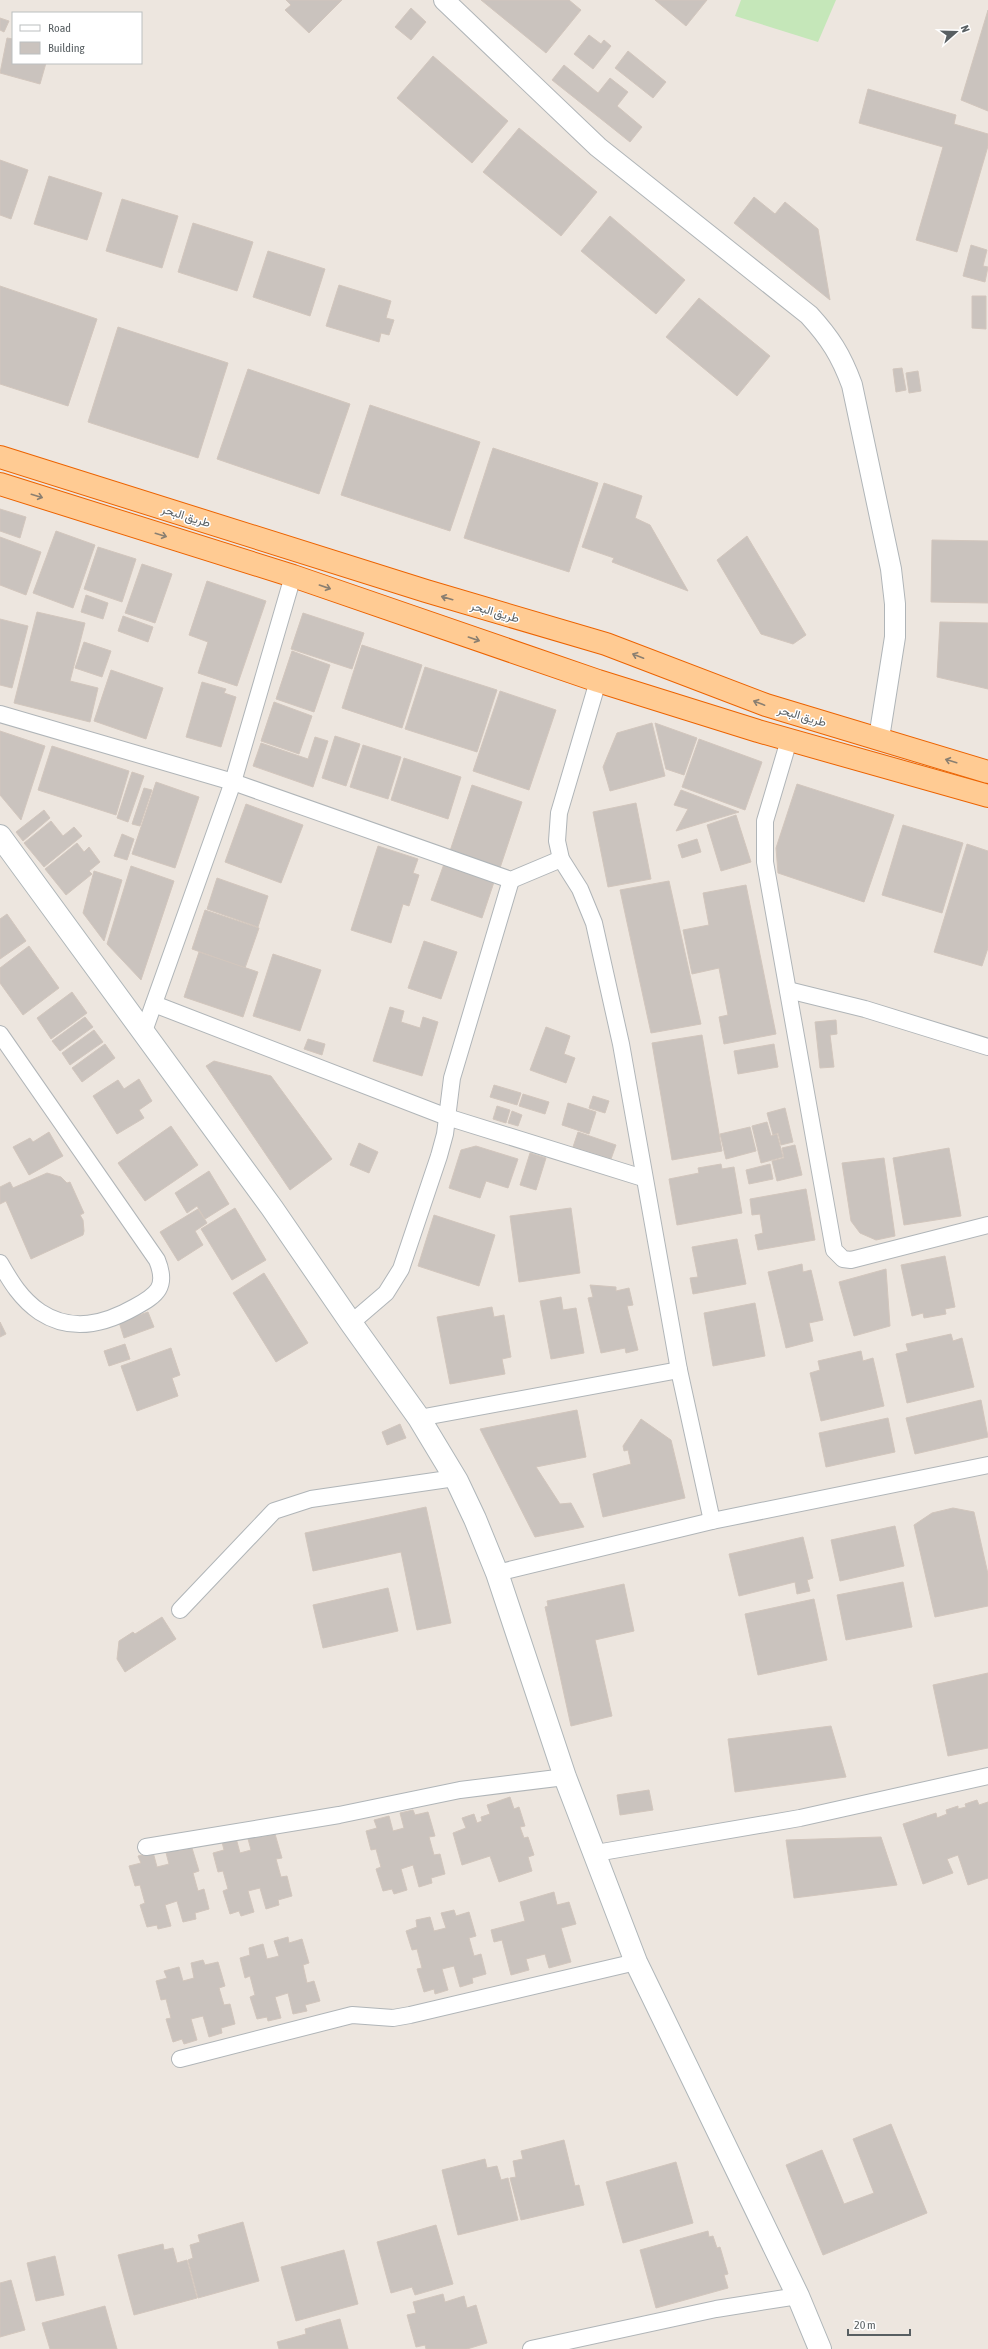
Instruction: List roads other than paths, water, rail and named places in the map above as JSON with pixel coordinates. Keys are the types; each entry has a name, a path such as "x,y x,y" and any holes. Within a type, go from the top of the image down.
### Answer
{"highway":[{"name":"طريق البحر","path":"0,457 426,592 606,644 766,705 988,772"},
{"name":"طريق البحر","path":"0,484 293,576 598,681 789,740 988,796"}],"main road":[{"path":"0,836 143,1034 272,1208 351,1323 419,1418 455,1478 475,1519 497,1573 565,1777 596,1853 636,1962 798,2296 820,2349"}],"street":[{"path":"444,0 598,147 808,315 829,337 843,358 852,385 861,423 891,568 895,604 894,644 879,738"},
{"path":"143,1034 233,782 293,576"},
{"path":"598,681 559,813 557,841 561,859 580,890 594,923 621,1044 643,1178 679,1370 712,1521"},
{"path":"0,714 233,782 511,880 561,859"},
{"path":"789,740 766,821 764,840 765,862 834,1250 838,1255 851,1260 988,1225"},
{"path":"351,1323 386,1292 401,1269 439,1156 447,1118 450,1085 457,1058 511,880"},
{"path":"788,990 865,1009 988,1047"},
{"path":"154,1004 447,1118 643,1178"},
{"path":"0,1034 157,1260 161,1269 161,1285 156,1294 106,1322 89,1324 75,1323 57,1320 41,1312 14,1286 0,1263"},
{"path":"419,1418 679,1370"},
{"path":"497,1573 712,1521 988,1465"},
{"path":"180,1610 274,1511 311,1499 455,1478"},
{"path":"596,1853 800,1818 988,1776"},
{"path":"146,1847 339,1815 460,1790 565,1777"},
{"path":"180,2059 352,2015 393,2018 410,2015 636,1962"},
{"path":"531,2349 716,2309 798,2296"}]}
